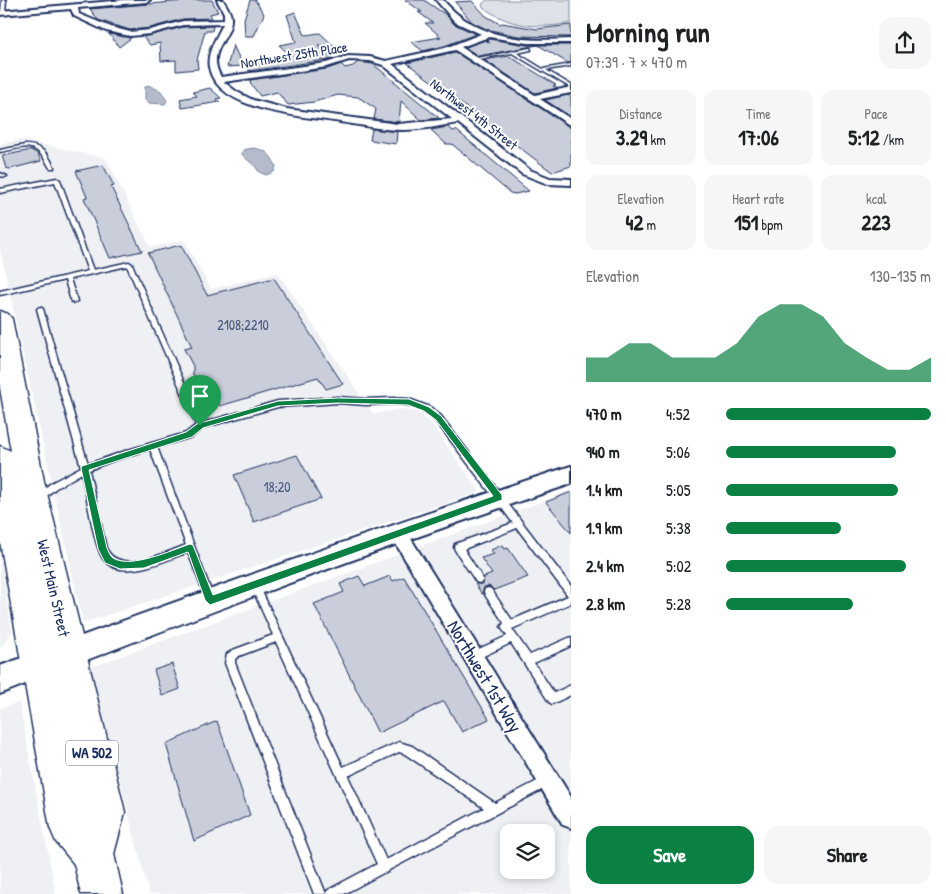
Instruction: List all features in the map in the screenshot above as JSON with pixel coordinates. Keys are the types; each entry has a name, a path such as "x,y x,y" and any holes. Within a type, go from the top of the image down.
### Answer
{"highway":[{"name":"West Main Street","path":"0,319 35,502 70,828 93,854 102,894"},
{"name":"West Main Street","path":"2,477 53,658"}],"street":[{"path":"2,13 147,0"},
{"path":"220,0 227,13 228,22 212,63 219,80 230,91 263,106 337,119 407,127 460,120"},
{"path":"439,0 459,21 489,34 543,42 571,41"},
{"path":"74,7 78,16 109,29 130,34 150,32 182,22 228,22"},
{"name":"Northwest 25th Place","path":"219,80 326,65 348,58 370,59 386,63 456,47 489,34"},
{"path":"456,47 571,124"},
{"name":"Northwest 4th Street","path":"386,63 526,172 548,181 571,182"},
{"path":"533,98 571,89"},
{"path":"337,119 343,107"},
{"path":"0,680 53,658 210,600 571,474"},
{"name":"Northwest 1st Way","path":"399,534 571,817"}],"lane":[{"path":"2,13 3,1"},
{"path":"474,59 530,49"},
{"path":"514,52 571,89"},
{"path":"542,70 571,65"},
{"path":"0,151 23,147 37,148 46,153 52,167"},
{"path":"0,190 57,180 91,272"},
{"path":"0,294 129,264 200,426"},
{"path":"67,278 74,301"},
{"path":"40,309 85,468 102,549 108,560 120,565 144,564 190,548"},
{"path":"35,502 50,486 85,468 189,435 200,426 278,404 338,400 409,402 427,409 438,418 571,593"},
{"path":"153,446 210,600"},
{"path":"479,579 458,547 519,524"},
{"path":"254,585 384,868"},
{"path":"488,592 510,625"},
{"path":"571,599 506,627 552,698 571,690"},
{"path":"278,637 236,653 230,657 230,663 320,894"},
{"path":"473,656 513,638"},
{"path":"528,661 571,641"},
{"path":"341,774 399,748 408,750 495,809"},
{"path":"334,894 548,780"}],"shaded area":[{"path":"487,0 571,0 571,23 536,26 503,19 483,7 482,4"},
{"path":"21,140 106,158 150,247 184,240 211,289 278,273 373,414 402,409 419,413 430,422 480,492 83,623 0,250 0,144"},
{"path":"571,491 571,894 149,894 91,667"},
{"path":"0,554 12,632 0,648"},
{"path":"19,702 56,894 0,894 0,709"}],"water":[{"path":"148,85 161,91 167,101 165,104 148,103 145,99 145,87"},
{"path":"253,148 265,151 270,156 276,166 274,172 266,175 259,172 242,154 243,150"}],"building":[{"path":"212,0 218,12 210,14 212,18 183,19 150,28 130,30 98,20 90,9"},
{"path":"250,0 255,0 264,14 254,36 245,36 244,19"},
{"path":"405,0 424,0 446,15 454,24 476,34 444,46 423,51 411,42 441,37 425,23 433,23 418,12 422,12"},
{"path":"472,1 486,16 500,24 537,29 571,25 571,37 518,36 486,29 472,22 455,2"},
{"path":"295,12 305,35 320,33 334,46 318,46 334,59 249,71 248,62 290,55 279,45 296,42 287,15"},
{"path":"213,26 212,31 205,31 197,60 198,69 176,71 176,60 161,61 160,43 150,45 143,37 183,27"},
{"path":"109,34 130,38 131,38 119,47"},
{"path":"485,40 490,43 487,40 538,45 478,56 465,47"},
{"path":"233,45 243,66 227,67"},
{"path":"538,45 571,45 571,62 568,63"},
{"path":"455,52 571,128 571,166 552,172 407,63"},
{"path":"509,56 556,85 553,86 557,88 535,93 484,60"},
{"path":"358,62 373,64 439,118 421,120 401,101 399,122 374,119 376,109 358,97 338,95 314,102 288,105 277,92 260,96 250,80 327,69 341,64 345,68 353,66"},
{"path":"210,88 221,98 216,99 220,102 182,108 180,99 197,96 193,92"},
{"path":"568,95 571,97 571,117 545,100"},
{"path":"448,127 453,131 456,130 529,191 515,194 510,193 452,144 446,144 431,130"},
{"path":"372,129 397,132 396,144 370,140"},
{"path":"31,150 38,154 41,161 10,169 6,168 2,156"},
{"path":"103,165 114,186 111,187 142,251 110,258 84,198 87,197 76,171"},
{"path":"181,245 207,295 274,278 343,384 326,389 318,377 220,406 217,399 209,401 200,382 193,375 193,366 184,349 192,347 148,253"},
{"path":"297,455 321,499 254,522 234,475"},
{"path":"571,492 571,533 546,502"},
{"path":"502,545 505,549 508,548 528,577 494,590 489,586 484,587 482,594 475,584 483,584 484,577 492,574 481,558 494,554 491,550"},
{"path":"359,576 365,586 390,576 393,581 404,577 489,719 462,732 444,701 378,733 314,604 344,592 340,584"},
{"path":"172,664 180,689 162,696 154,670"},
{"path":"217,721 250,815 194,841 166,744"}],"route":[{"path":"338,400 409,402 427,409 438,418 499,498 210,600 190,548 144,564 131,566 120,565 108,560 102,549 85,468 189,435 200,426 278,404 338,400"}]}
